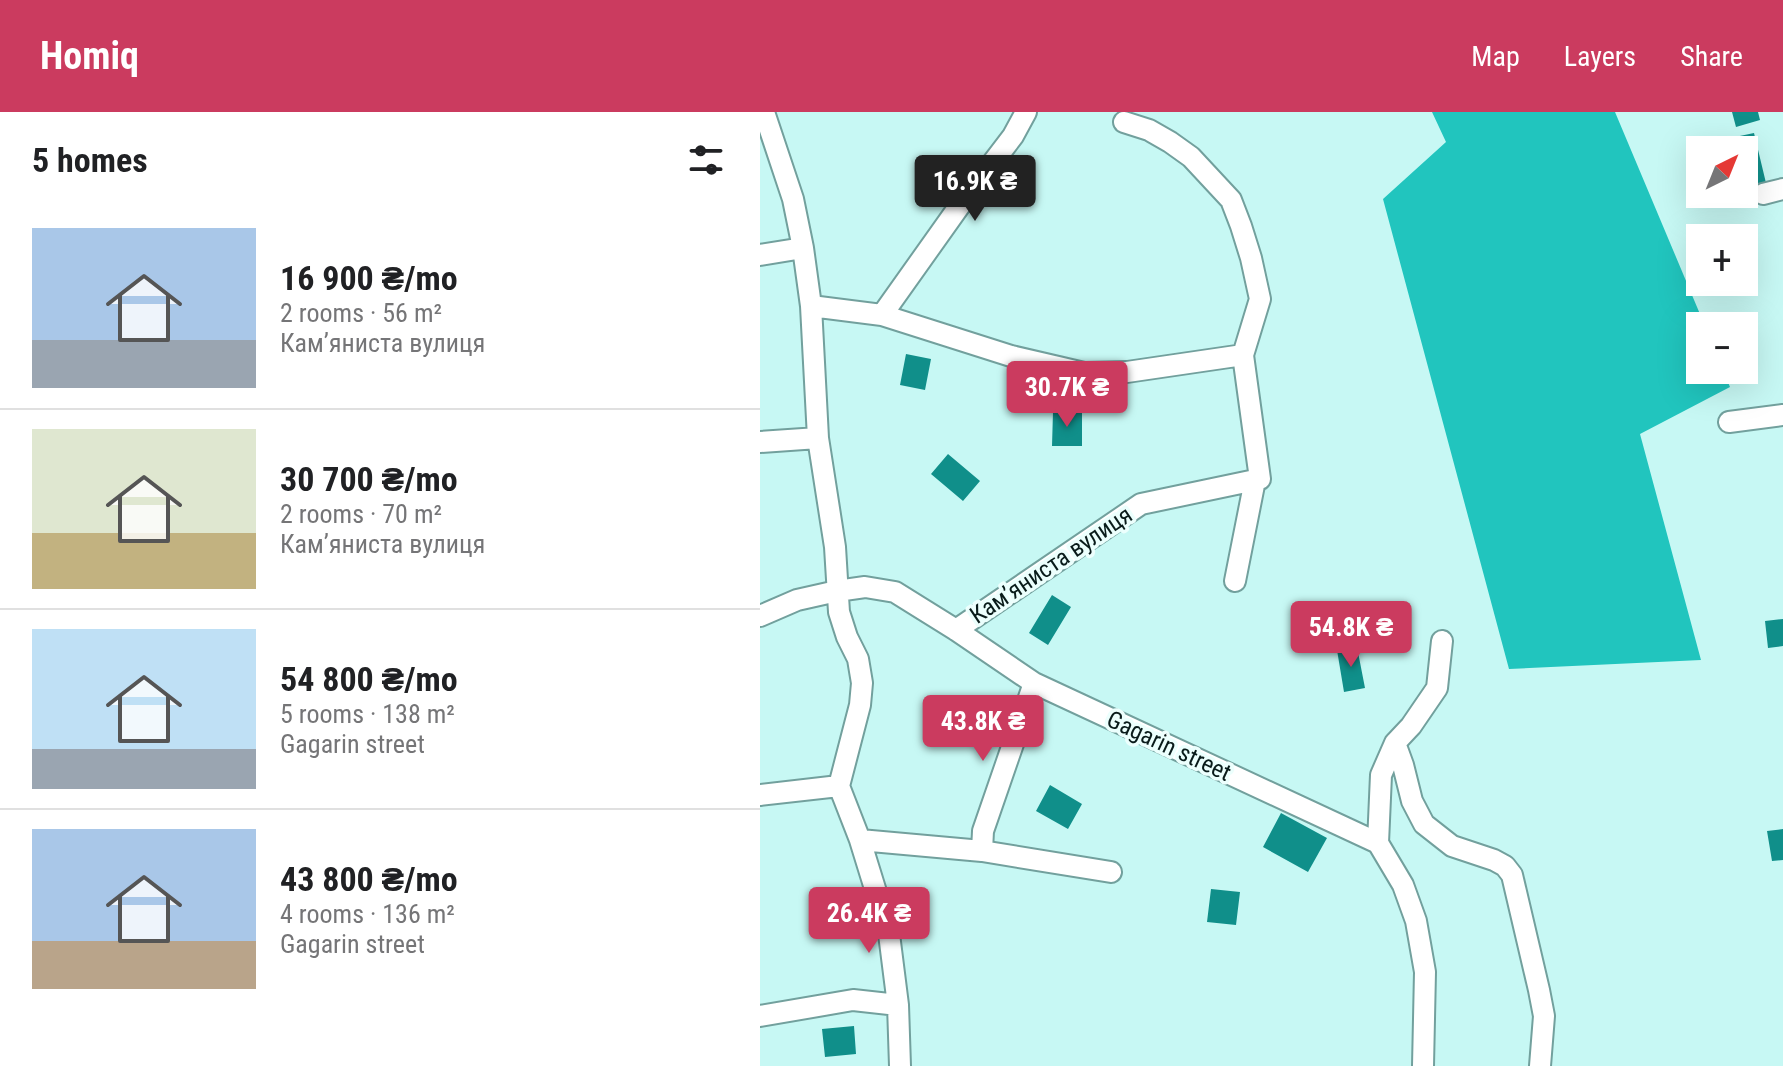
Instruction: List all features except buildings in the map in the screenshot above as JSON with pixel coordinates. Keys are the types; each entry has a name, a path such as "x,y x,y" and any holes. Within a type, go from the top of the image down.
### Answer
{"street":[{"path":"764,112 793,199 803,248 811,306 818,438 835,547 839,612 858,659 862,683 860,705 839,786 860,840 889,934 898,1005 900,1066"},
{"path":"882,315 1013,136 1026,112"},
{"path":"1124,122 1149,130 1191,157 1231,200 1251,258 1260,299 1243,355 1260,479 1255,480 1235,581"},
{"path":"760,255 803,248"},
{"path":"811,306 882,315 1011,356 1084,373 1127,372 1243,355"},
{"path":"1729,422 1783,415"},
{"path":"760,442 818,438"},
{"name":"Камʼяниста вулиця","path":"956,630 1141,504 1255,480"},
{"name":"Gagarin street","path":"760,616 797,600 837,591 865,587 895,592 1034,683 1378,843"},
{"path":"1423,1066 1425,972 1416,921 1403,885 1378,843 1381,775 1395,743 1437,688 1442,641"},
{"path":"982,851 983,831 1034,683"},
{"path":"1395,743 1412,801 1424,824 1452,846 1494,860 1505,866 1512,875 1544,1016 1540,1066"},
{"path":"760,795 839,786"},
{"path":"860,840 982,851 1111,872"},
{"path":"760,1016 853,1000 898,1005"}],"shaded area":[{"path":"1432,112 1615,112 1686,281 1686,296 1692,296 1699,312 1686,312 1686,384 1729,384 1730,387 1640,434 1701,660 1509,669 1383,199 1446,142"}]}
